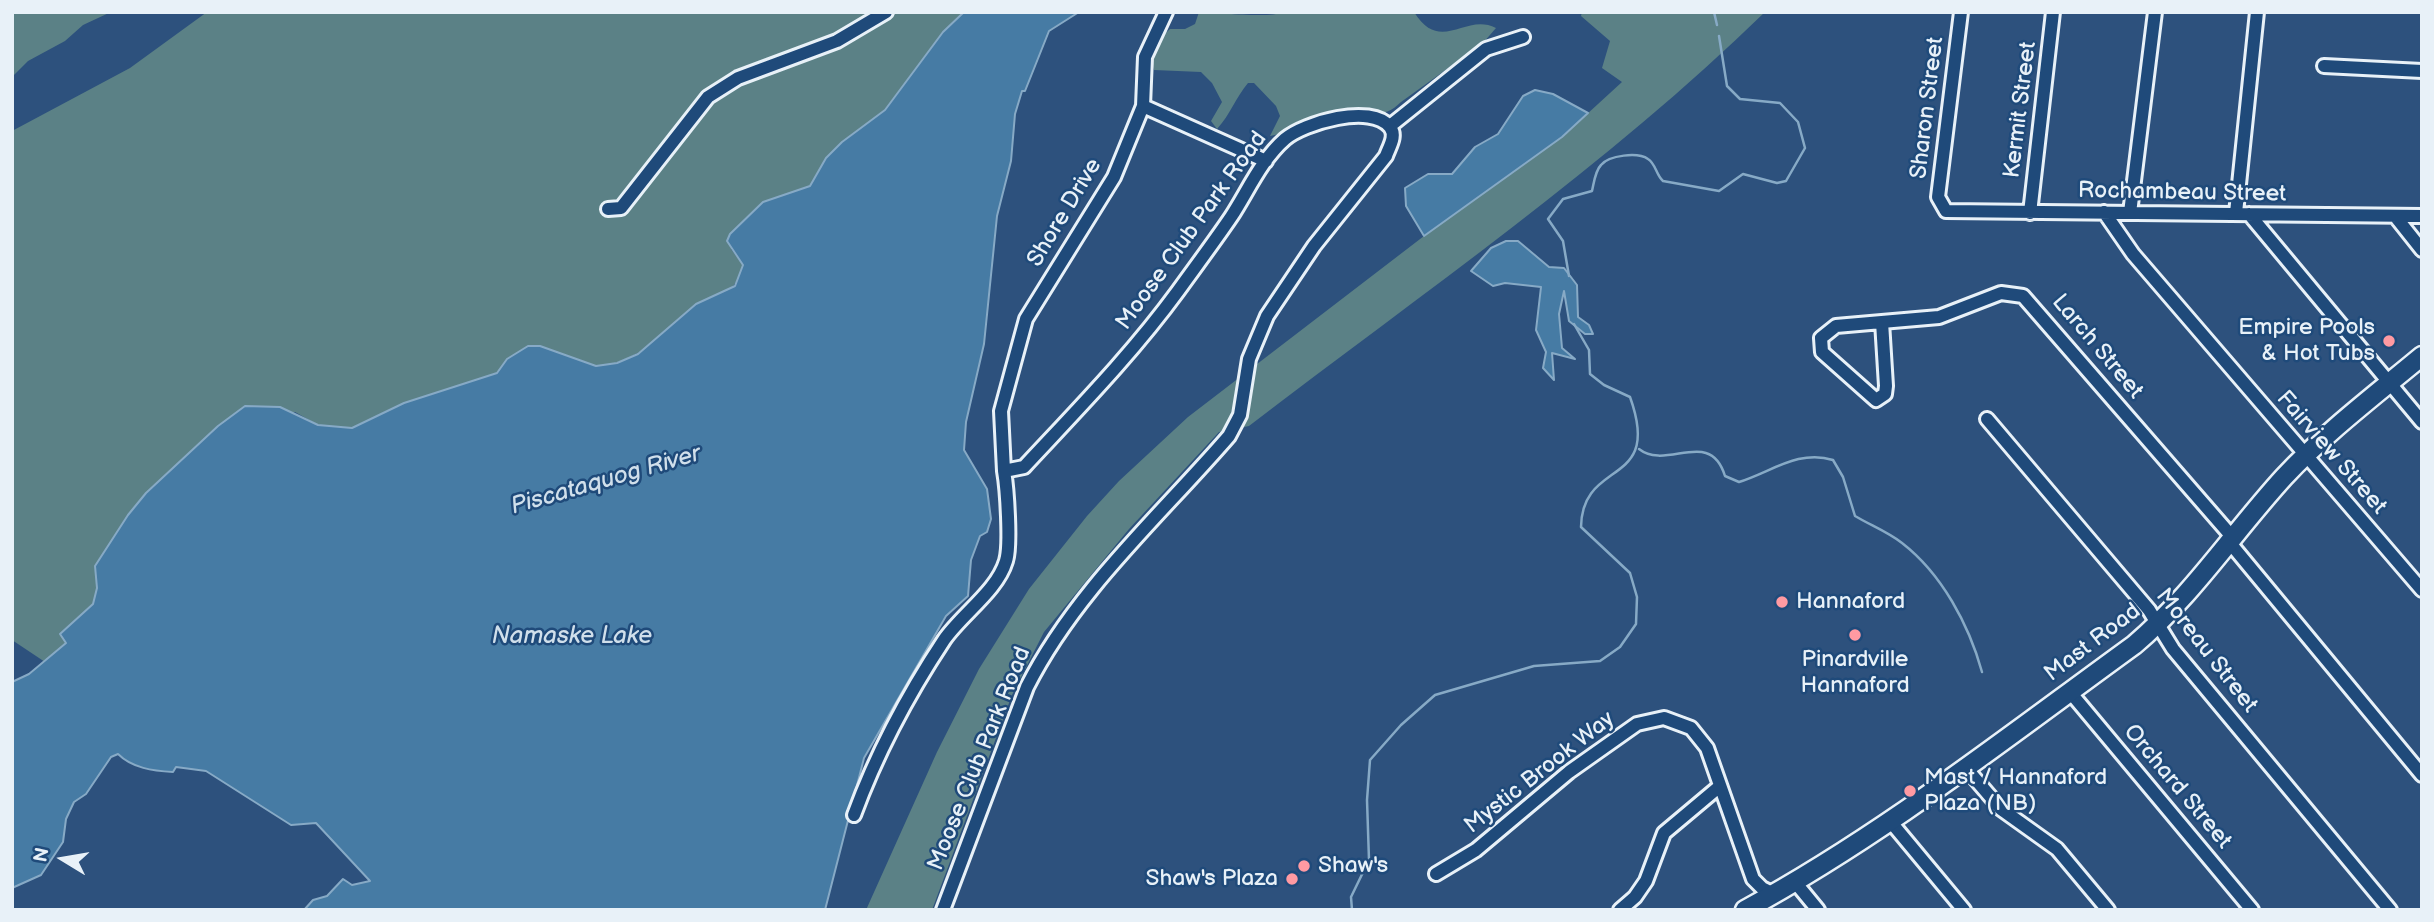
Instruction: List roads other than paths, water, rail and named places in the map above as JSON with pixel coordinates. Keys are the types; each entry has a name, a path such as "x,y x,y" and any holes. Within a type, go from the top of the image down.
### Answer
{"main road":[{"name":"Mast Road","path":"1745,910 1795,882 1890,821 2070,692 2158,625 2259,506 2306,456 2422,356"}],"street":[{"path":"608,209 621,208 708,97 738,78 837,41 886,12"},
{"path":"1166,12 1145,57 1143,106 1266,160"},
{"name":"Sharon Street","path":"1942,208 1938,197 1961,12"},
{"name":"Kermit Street","path":"2030,213 2053,12"},
{"path":"2130,213 2155,12"},
{"path":"2257,12 2242,213 2422,422"},
{"path":"1390,127 1486,49 1523,37"},
{"path":"2324,66 2422,71"},
{"name":"Shore Drive","path":"1004,471 1001,411 1026,319 1104,197 1143,106"},
{"name":"Moose Club Park Road","path":"943,910 1027,687 1043,654 1085,599 1229,436 1240,415 1252,348 1267,316 1314,246 1386,156 1393,139 1390,127 1368,117 1324,121 1292,134 1266,160 1231,218 1146,332 1024,467 1004,471"},
{"name":"Rochambeau Street","path":"1942,208 1950,212 2422,216"},
{"name":"Fairview Street","path":"2104,212 2133,254 2422,590"},
{"path":"2395,216 2422,250"},
{"name":"Larch Street","path":"1882,322 1886,386 1885,394 1876,400 1825,356 1820,342 1823,334 1830,328 1882,322 1945,316 2001,293 2023,296 2232,541 2422,775"},
{"name":"Moreau Street","path":"1987,419 2390,910"},
{"path":"854,815 871,769 930,664 956,625 1006,563 1004,471"},
{"name":"Orchard Street","path":"2070,692 2252,910"},
{"name":"Mystic Brook Way","path":"1436,874 1476,850 1569,772 1645,721 1673,719 1691,729 1707,748 1753,879 1774,894"},
{"path":"1965,767 2001,810 2057,849 2108,910"},
{"path":"1620,910 1635,897 1647,879 1664,833 1720,786"},
{"path":"1890,821 1964,910"},
{"path":"1795,882 1818,910"}],"water":[{"name":"Namaske Lake","path":"964,12 1079,12 1049,31 1025,91 1022,91 1015,114 1011,161 997,216 984,344 966,422 964,450 987,489 991,519 987,532 980,536 971,560 968,596 946,616 864,758 825,910 304,910 313,900 327,896 343,879 352,885 370,881 316,823 291,825 206,771 176,767 173,772 150,770 130,763 118,754 111,757 86,794 74,802 66,819 63,842 41,875 12,888 12,682 29,674 66,643 60,634 93,604 97,588 95,566 128,515 146,493 218,426 245,406 280,407 318,425 352,428 404,403 497,373 507,359 528,346 540,346 596,366 617,363 638,354 696,304 735,286 743,265 727,241 730,234 763,202 810,186 826,158 842,142 885,110 943,32"},
{"path":"1535,90 1553,94 1588,113 1562,137 1424,236 1406,206 1405,188 1428,174 1452,174 1475,147 1498,134 1523,96"},
{"path":"1506,241 1518,241 1549,267 1564,268 1577,285 1578,317 1589,325 1593,334 1585,334 1569,321 1564,291 1559,314 1562,348 1575,359 1552,353 1554,380 1543,368 1546,352 1536,330 1541,287 1505,283 1493,286 1471,271 1491,248"}],"waterway":[{"path":"1714,12 1717,25"},
{"path":"1569,276 1563,241 1548,219 1563,199 1592,191 1599,168 1610,159 1631,155 1643,157 1653,164 1663,181 1719,191 1743,174 1777,183 1786,181 1805,148 1798,122 1780,103 1740,99 1727,86 1719,36"},
{"path":"1352,910 1351,897 1369,860 1367,800 1370,760 1401,725 1435,695 1534,666 1600,661 1620,647 1636,624 1637,597 1630,573 1581,527 1585,505 1594,490 1629,460 1636,446 1637,426 1630,397 1604,385 1590,374 1589,350 1574,324"},
{"path":"1639,449 1662,456 1687,452 1709,454 1718,462 1725,476 1739,482 1797,459 1821,457 1833,460 1843,477 1855,516 1902,543 1930,570 1941,585 1962,619 1982,672"}],"place":[{"name":"Empire Pools & Hot Tubs","path":"2389,341"},
{"name":"Hannaford","path":"1782,602"},
{"name":"Pinardville Hannaford","path":"1855,635"},
{"name":"Mast / Hannaford Plaza (NB)","path":"1910,791"},
{"name":"Shaw's","path":"1304,866"},
{"name":"Shaw's Plaza","path":"1292,879"}],"water label":[{"name":"Piscataquog River","path":"606,481"}]}
